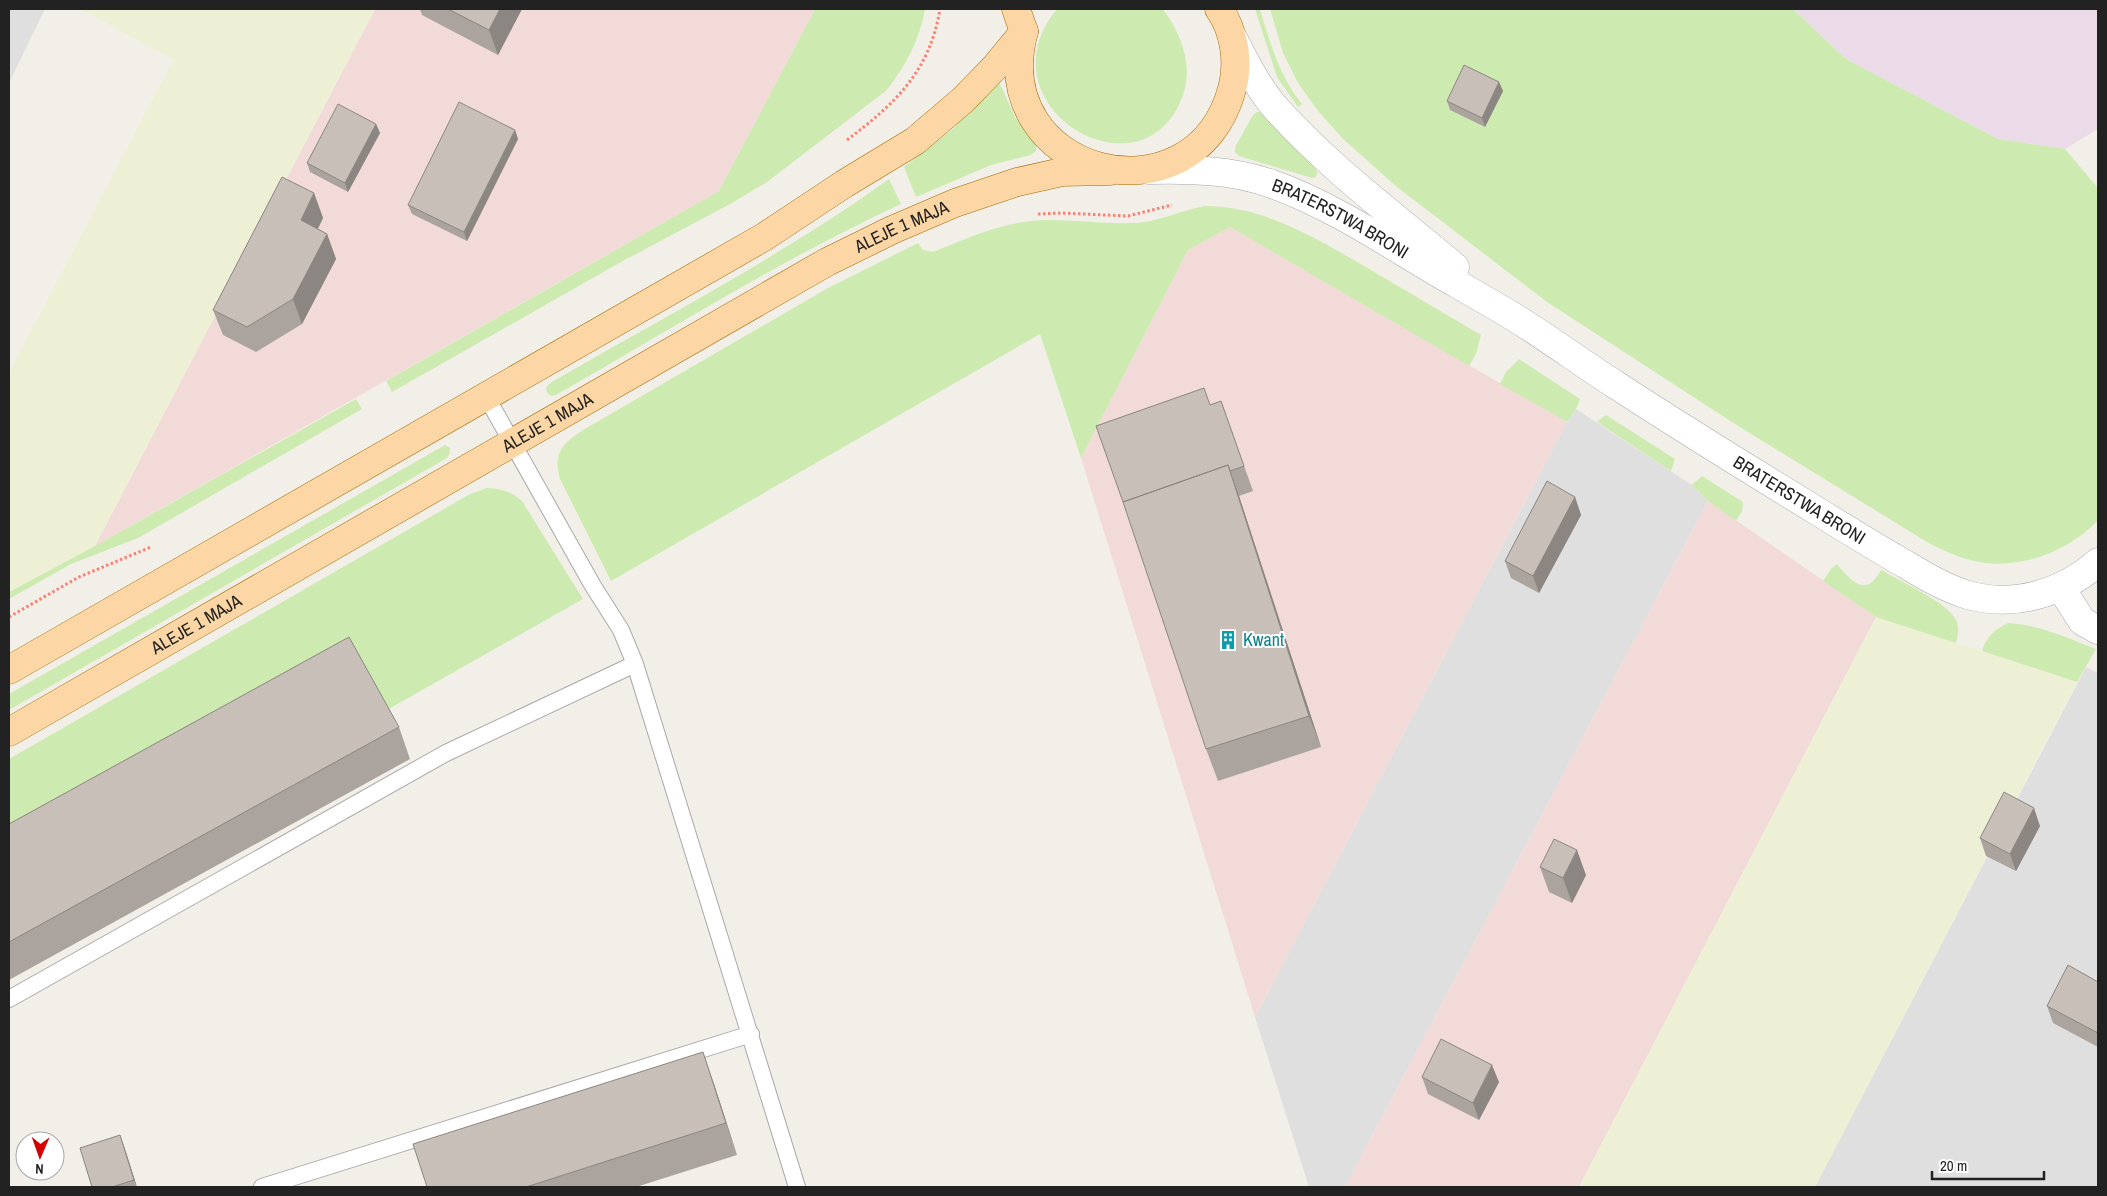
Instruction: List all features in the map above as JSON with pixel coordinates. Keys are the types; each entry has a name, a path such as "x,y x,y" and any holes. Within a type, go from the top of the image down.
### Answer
{"main road":[{"name":"ALEJE 1 MAJA","path":"9,732 827,262 892,230 955,203 1017,182 1062,172 1146,170 1167,164 1187,153 1204,140 1218,122 1228,102 1234,80 1235,57 1231,35 1220,9"},
{"path":"9,670 764,237 915,141 963,100 996,66 1025,16"},
{"path":"1025,16 1019,58 1021,84 1028,107 1040,128 1056,145 1075,159 1110,170"}],"street":[{"name":"BRATERSTWA BRONI","path":"1231,35 1250,71 1272,104 1327,161 1518,320"},
{"name":"BRATERSTWA BRONI","path":"1146,170 1188,169 1230,174 1269,183 1296,194 1359,226 1518,320 1616,386 1884,552 1944,586 1970,596 2005,599 2036,596 2061,588 2088,572 2098,562"},
{"path":"2061,588 2082,621 2098,630"}],"lane":[{"path":"486,396 621,630 635,664 797,1187"},
{"path":"9,999 446,753 635,664"},
{"path":"262,1187 751,1034"}],"path":[{"path":"842,144 882,113 911,82 932,43 940,9"},
{"path":"864,128 886,158"},
{"path":"1036,214 1061,213 1128,216 1180,203"},
{"path":"9,618 79,577 157,545"}],"shaded area":[{"path":"9,9 45,9 9,83"},
{"path":"375,9 815,9 719,191 95,546"},
{"path":"1793,9 2098,9 2098,129 2065,149 1998,139 1846,59"},
{"path":"1230,227 1567,422 1255,1017 1081,458 1188,250"},
{"path":"1576,409 1692,485 1708,501 1345,1187 1309,1187 1255,1017 1567,422"},
{"path":"1708,501 1876,617 1579,1187 1345,1187"},
{"path":"2086,667 2098,673 2098,1187 1815,1187"}],"green space":[{"path":"81,9 375,9 95,546 9,592 9,373 173,60"},
{"path":"815,9 925,9 916,41 900,71 887,90 767,182 732,203 621,262 392,392 386,381 719,191"},
{"path":"1057,9 1163,9 1181,40 1187,74 1182,98 1161,129 1134,142 1103,141 1074,129 1051,107 1037,78 1038,44"},
{"path":"1255,9 1260,9 1281,70 1302,104 1298,107 1277,77"},
{"path":"1270,9 1793,9 1846,59 1998,139 2065,149 2098,188 2098,520 2072,541 2057,550 2041,556 2007,563 1974,561 1950,553 1927,542 1735,424 1547,302 1397,187 1343,139 1318,111 1298,83 1283,53"},
{"path":"999,82 1016,119 1036,145 1036,151 1031,155 991,165 916,197 904,167 953,129"},
{"path":"1257,112 1263,113 1315,168 1316,177 1312,178 1239,156 1235,152 1235,147 1253,115"},
{"path":"889,179 901,204 770,271 556,395 551,396 547,393 546,388 550,383 765,260"},
{"path":"1205,206 1251,212 1295,228 1316,239 1481,335 1476,354 1469,366 1230,227 1188,250 1081,458 1040,334 611,581 560,479 558,470 561,450 583,430 828,288 918,243 923,250 933,252 988,231 1016,223 1046,220 1135,223"},
{"path":"1519,359 1580,399 1567,422 1500,384 1506,372"},
{"path":"356,399 362,409 138,538 71,564 9,599 9,592 95,546"},
{"path":"1606,415 1675,459 1671,471 1597,422"},
{"path":"445,445 450,448 447,458 9,710 9,694"},
{"path":"1702,476 1743,502 1742,511 1736,521 1708,501 1692,485"},
{"path":"487,488 506,491 522,501 583,599 9,924 9,759 470,494"},
{"path":"1837,564 1853,581 1859,584 1870,584 1881,570 1934,600 1952,614 1956,620 1958,634 1956,643 1876,617 1823,581"},
{"path":"1876,617 2077,682 1815,1187 1579,1187"},
{"path":"2008,623 2042,629 2096,649 2077,682 1982,651 1986,641 1992,634"}],"building":[{"path":"448,9 500,9 489,30"},
{"path":"1464,65 1499,82 1482,118 1447,101"},
{"path":"459,102 515,130 464,232 408,205"},
{"path":"338,104 376,124 345,183 307,163"},
{"path":"282,177 314,193 301,220 327,234 293,299 247,327 213,310"},
{"path":"1204,388 1210,405 1221,401 1244,466 1230,471 1228,465 1123,502 1096,426"},
{"name":"Kwant","path":"1228,465 1309,716 1206,749 1123,502"},
{"path":"1547,481 1575,497 1533,576 1505,561"},
{"path":"349,637 399,727 9,942 9,824"},
{"path":"2004,792 2034,808 2010,854 1980,838"},
{"path":"1554,839 1577,850 1563,878 1540,867"},
{"path":"2068,965 2098,982 2098,1033 2047,1006"},
{"path":"1441,1039 1492,1065 1473,1103 1422,1077"},
{"path":"703,1052 726,1123 526,1187 427,1187 413,1144"},
{"path":"120,1135 134,1180 112,1187 92,1187 80,1148"}],"place":[{"name":"Kwant","path":"1228,640"}]}
